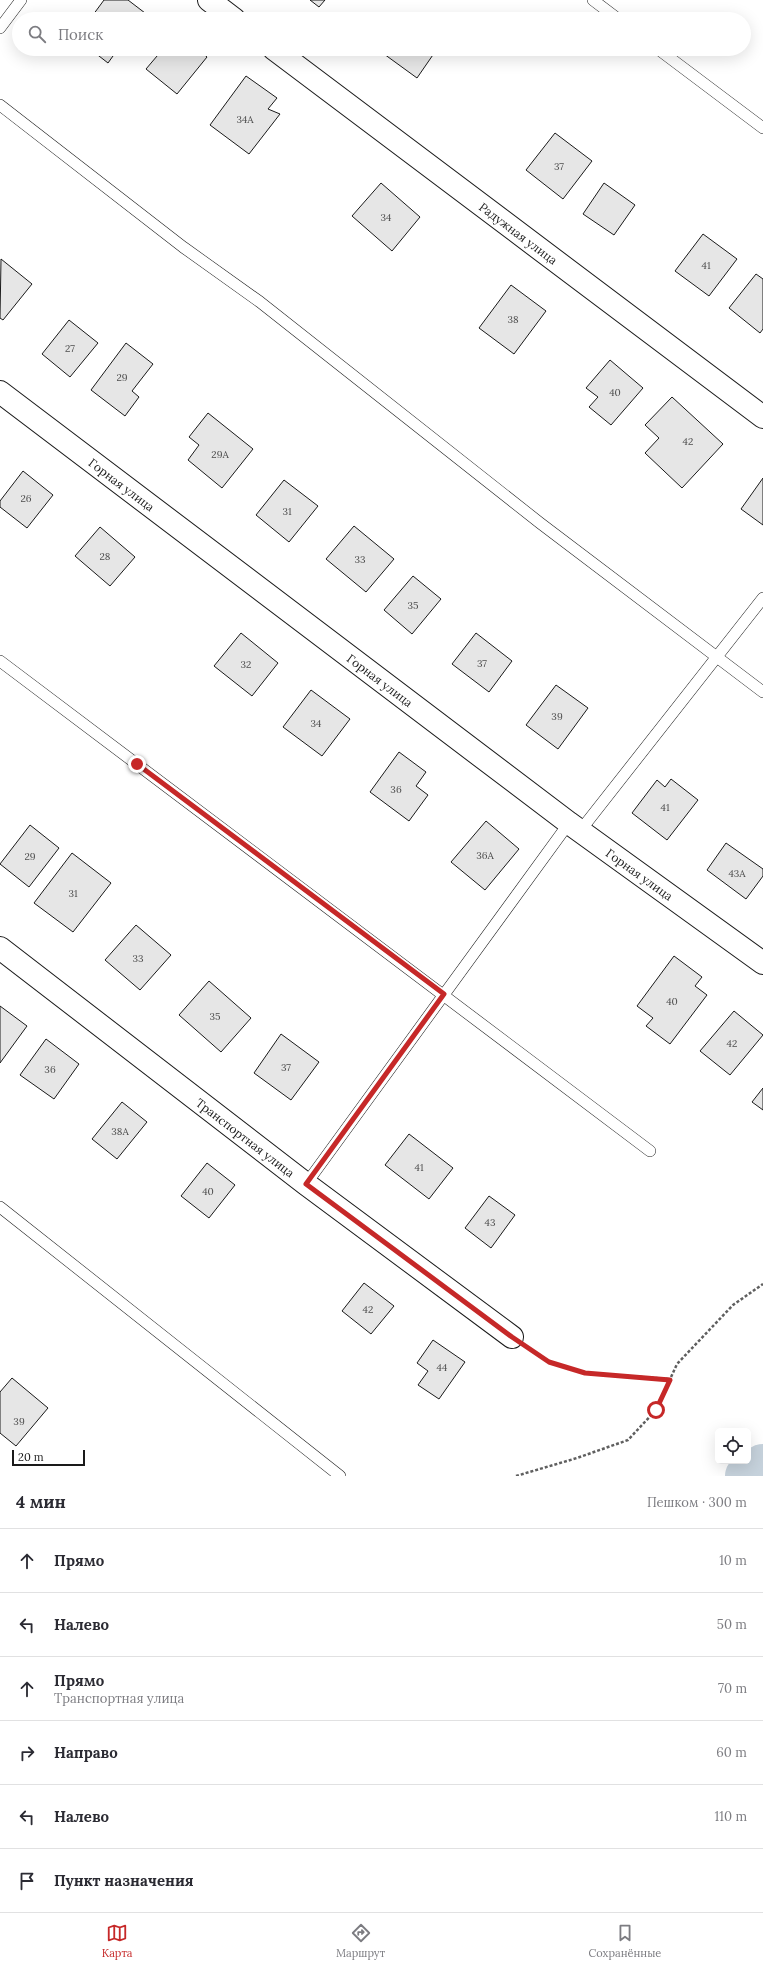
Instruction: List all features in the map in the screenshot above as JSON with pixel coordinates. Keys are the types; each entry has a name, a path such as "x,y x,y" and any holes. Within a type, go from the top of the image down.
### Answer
{"street":[{"path":"209,0 225,12"},
{"name":"Радужная улица","path":"283,56 763,417"},
{"name":"Горная улица","path":"0,392 574,827 763,963"},
{"name":"Транспортная улица","path":"0,948 306,1184 512,1337"}],"lane":[{"path":"0,28 21,0"},
{"path":"592,0 608,12"},
{"path":"667,56 763,128"},
{"path":"0,104 177,242 260,302 528,514 716,658 763,692"},
{"path":"306,1184 444,994 574,827 716,658 763,598"},
{"path":"0,661 444,994 650,1151"},
{"path":"0,1207 340,1476"}],"path":[{"path":"516,1476 577,1458 628,1440 656,1410 677,1364 733,1305 763,1284"},
{"path":"512,1337 549,1362 585,1373 670,1380"}],"building":[{"path":"104,0 128,0 144,12 95,12"},
{"path":"310,0 325,0 319,7"},
{"path":"99,56 113,56 108,63"},
{"path":"157,56 207,57 177,94 146,69"},
{"path":"387,56 432,56 417,78"},
{"path":"246,76 277,98 268,109 280,114 249,154 210,125"},
{"path":"555,133 592,161 563,199 526,170"},
{"path":"381,183 420,217 392,251 352,216"},
{"path":"604,183 635,205 614,235 583,214"},
{"path":"703,234 737,259 709,296 675,271"},
{"path":"1,259 32,284 3,320 0,318"},
{"path":"756,274 763,279 763,329 760,333 729,308"},
{"path":"511,285 546,311 514,354 479,328"},
{"path":"69,320 98,343 70,377 42,354"},
{"path":"126,343 153,364 132,391 139,397 125,416 91,390"},
{"path":"610,360 643,388 611,425 589,407 598,397 586,388"},
{"path":"672,397 723,444 682,488 645,453 659,438 645,425"},
{"path":"208,413 253,449 222,488 188,460 199,445 189,437"},
{"path":"23,471 53,495 27,528 0,507 0,501"},
{"path":"763,478 763,525 741,509"},
{"path":"284,480 318,506 289,542 256,515"},
{"path":"354,526 394,559 366,592 326,559"},
{"path":"100,527 135,557 110,586 75,556"},
{"path":"413,576 441,599 412,634 384,610"},
{"path":"241,633 278,663 252,696 214,666"},
{"path":"476,633 512,661 489,692 452,664"},
{"path":"556,685 588,708 558,749 526,725"},
{"path":"311,690 350,719 322,756 283,727"},
{"path":"399,752 426,772 416,786 428,795 409,821 370,792"},
{"path":"671,779 698,800 667,840 632,813 657,780 665,787"},
{"path":"486,821 519,849 485,890 451,862"},
{"path":"30,825 59,848 29,887 0,864"},
{"path":"726,843 763,869 763,876 746,899 707,870"},
{"path":"72,853 111,883 73,932 34,903"},
{"path":"136,925 171,955 140,990 105,960"},
{"path":"674,956 702,977 695,986 707,995 670,1044 646,1026 653,1018 637,1006"},
{"path":"209,981 251,1018 221,1052 179,1015"},
{"path":"0,1006 27,1026 0,1063"},
{"path":"734,1011 763,1035 730,1075 700,1051"},
{"path":"281,1034 319,1062 291,1100 254,1073"},
{"path":"46,1039 79,1064 54,1099 20,1075"},
{"path":"763,1088 763,1110 752,1102"},
{"path":"122,1102 147,1122 117,1159 92,1139"},
{"path":"409,1134 453,1168 429,1199 385,1165"},
{"path":"207,1163 235,1185 209,1218 181,1196"},
{"path":"489,1196 515,1215 491,1248 465,1228"},
{"path":"364,1283 394,1306 371,1334 342,1311"},
{"path":"433,1340 465,1362 439,1399 418,1385 428,1371 417,1363"},
{"path":"12,1378 48,1408 16,1446 0,1433 0,1392"}],"waterway":[{"path":"747,1476 763,1466"}],"route":[{"path":"137,764 444,994 306,1184 512,1337 549,1362 585,1373 670,1380 656,1410"}]}
